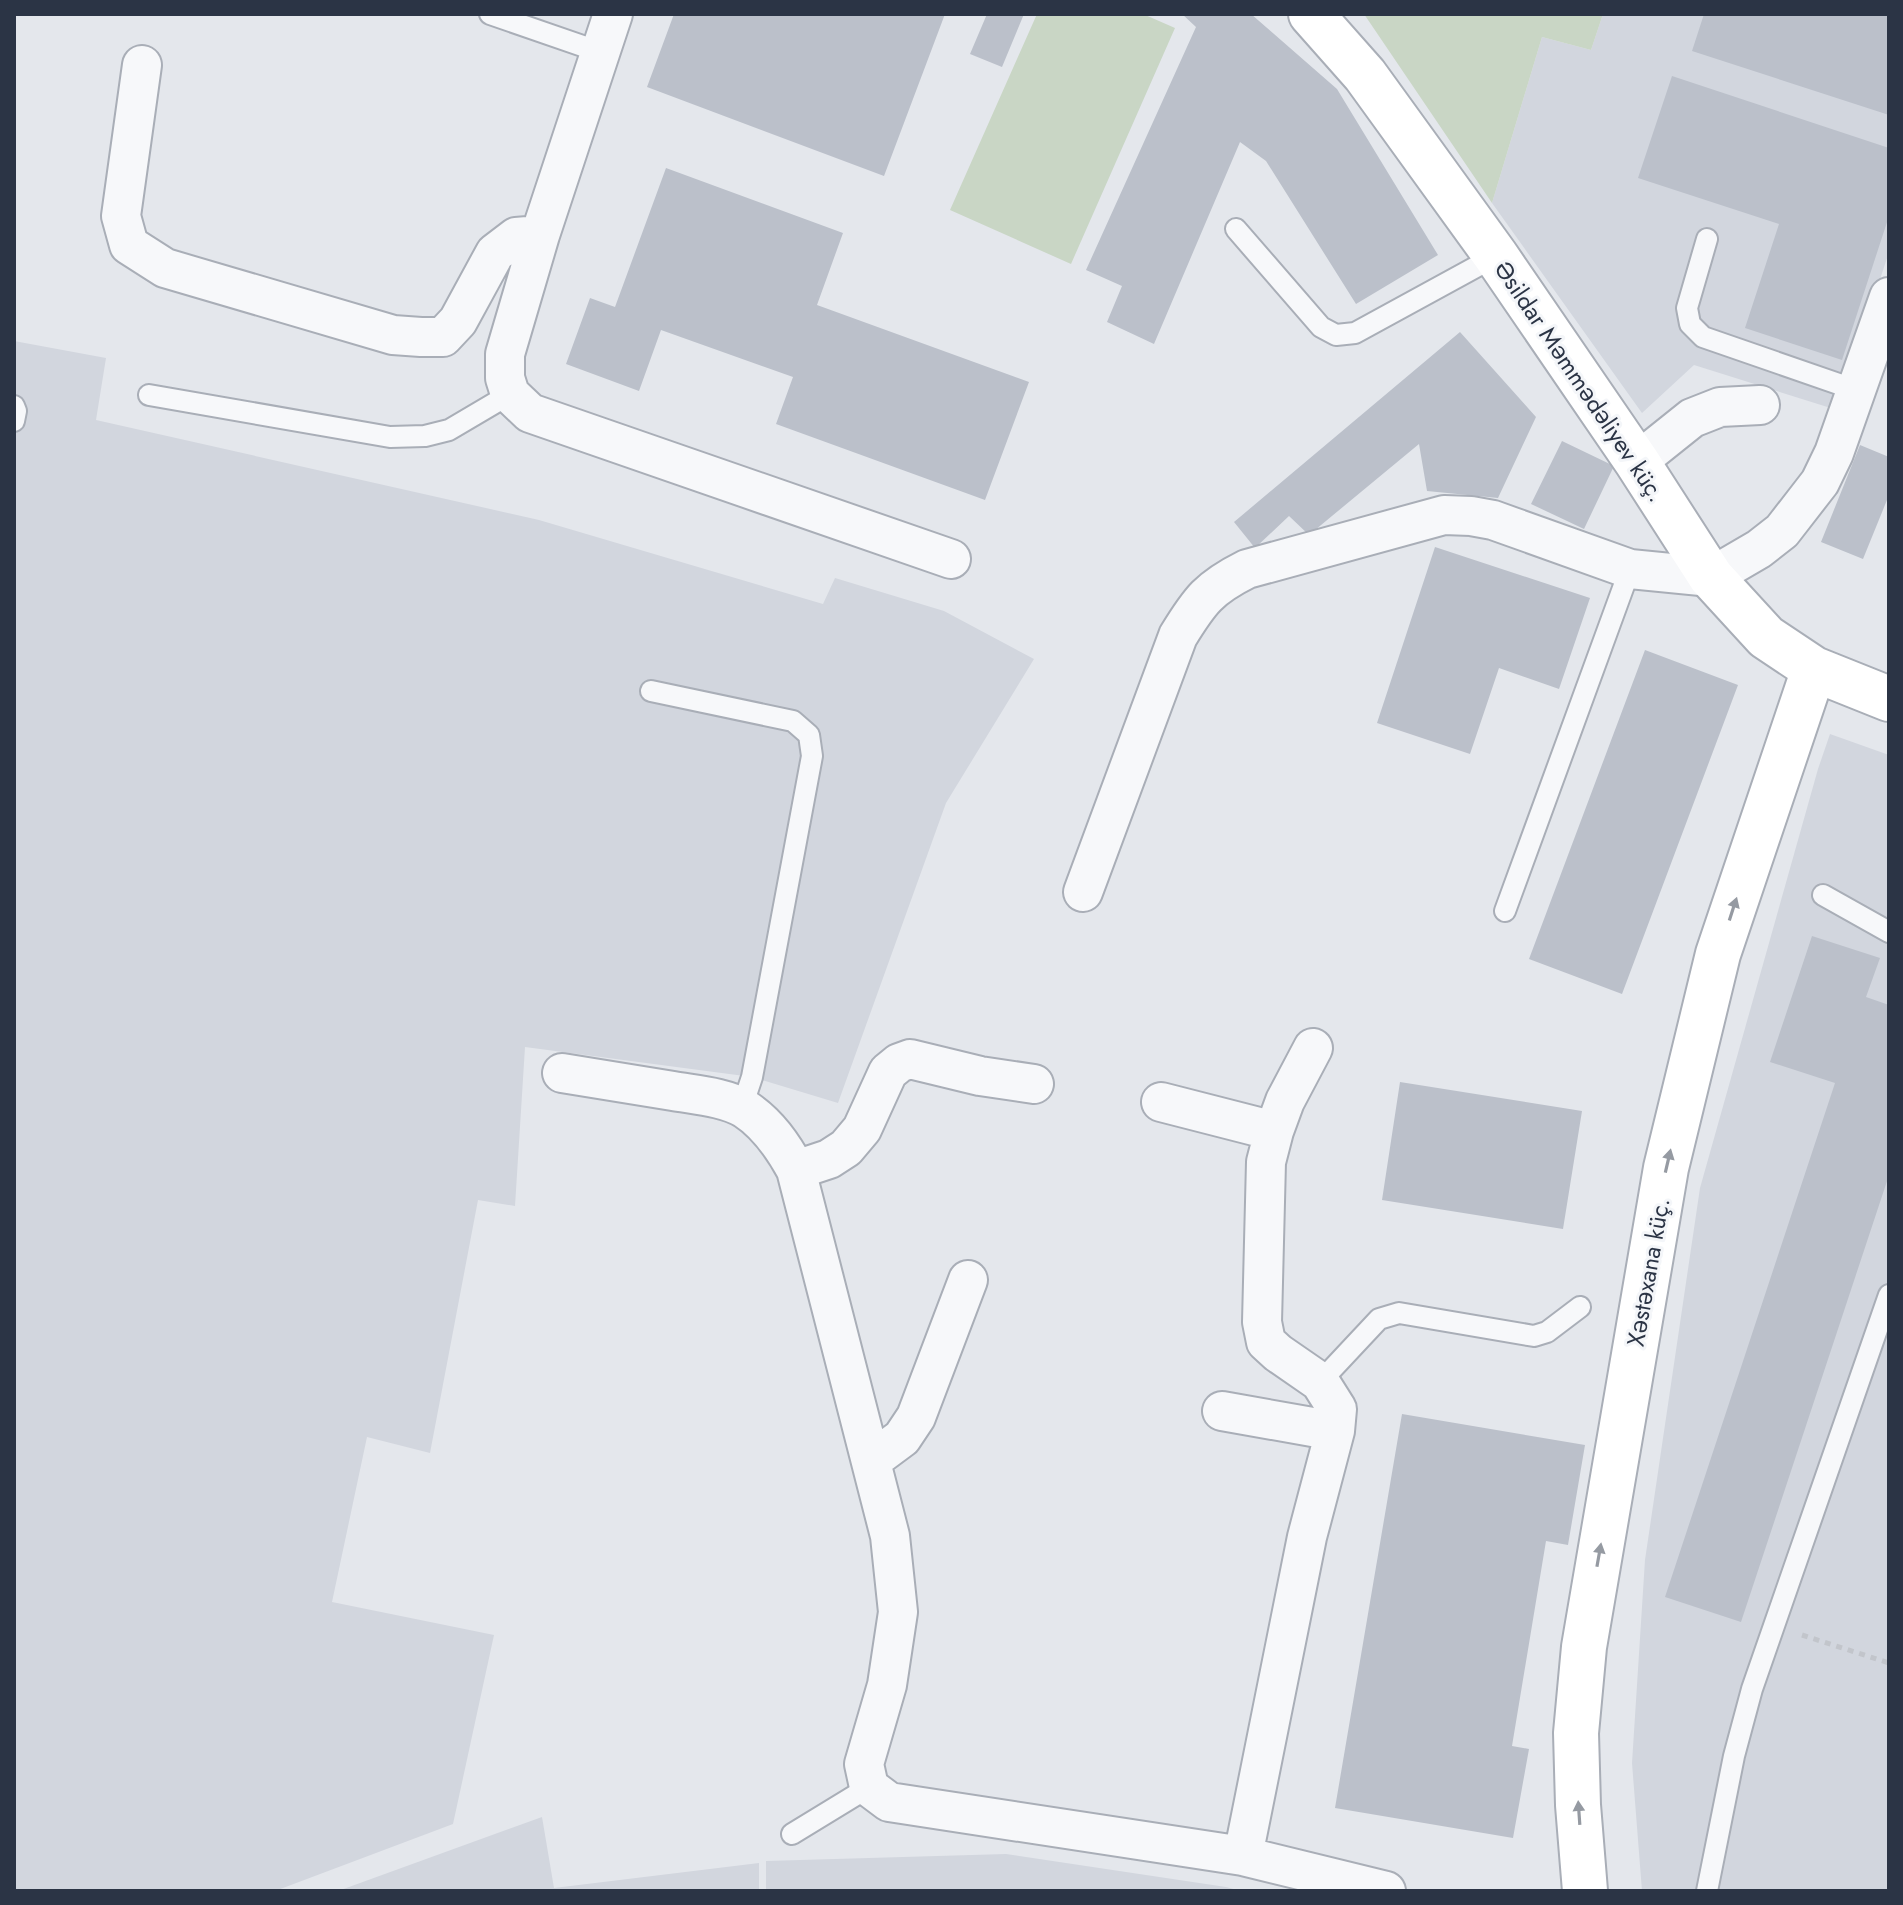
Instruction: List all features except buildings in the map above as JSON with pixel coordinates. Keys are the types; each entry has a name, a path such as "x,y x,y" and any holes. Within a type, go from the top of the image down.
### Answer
{"street":[{"path":"613,14 540,235 505,354 505,378 510,394 530,413 951,559"},
{"name":"Əsildar Məmmədəliyev küç.","path":"1311,14 1365,75 1496,256 1637,462 1711,577 1766,637 1814,669 1889,699"},
{"path":"142,65 121,216 129,245 165,268 393,335 443,337 458,321 495,253 516,237 540,235"},
{"path":"1083,892 1178,636 1197,605 1221,582 1247,569 1444,515 1493,520 1630,569 1711,577 1759,549 1782,531 1820,482 1834,453 1889,297"},
{"path":"1637,462 1692,418 1720,407 1760,405"},
{"name":"Xəstəxana küç.","path":"1585,1891 1576,1733 1584,1647 1666,1168 1718,954 1814,669"},
{"path":"1243,1856 1307,1537 1335,1431 1337,1409 1320,1382 1266,1342 1262,1322 1266,1162 1285,1101 1313,1048"},
{"path":"796,1170 829,1159 846,1148 862,1129 888,1072 910,1059 980,1076 1034,1084"},
{"path":"562,1073 693,1094 742,1107 760,1120 782,1144 796,1170 890,1536 898,1612 887,1685 864,1764 869,1787 889,1802 1243,1856 1386,1891"},
{"path":"1161,1102 1274,1131"},
{"path":"871,1461 902,1438 916,1417 968,1280"},
{"path":"1222,1411 1335,1431"}],"lane":[{"path":"490,14 600,52"},
{"path":"1236,229 1321,327 1336,335 1355,333 1496,256"},
{"path":"1707,239 1687,308 1690,324 1703,337 1856,390"},
{"path":"149,395 390,437 425,436 449,430 510,394"},
{"path":"14,406 14,421"},
{"path":"1505,911 1630,569"},
{"path":"651,691 793,721 809,735 812,756 752,1077 742,1107"},
{"path":"1823,895 1889,932"},
{"path":"1707,1891 1734,1756 1752,1689 1889,1295"},
{"path":"1320,1382 1379,1319 1399,1313 1534,1336 1547,1332 1580,1307"},
{"path":"792,1834 869,1787"}],"path":[{"path":"1774,1626 1889,1663"}],"shaded area":[{"path":"1603,14 1889,14 1889,252 1837,410 1694,365 1642,413 1492,203 1542,37 1591,50"},
{"path":"14,341 106,358 96,420 539,520 823,604 835,578 944,611 1034,659 946,803 838,1103 752,1077 525,1047 515,1206 478,1200 430,1453 367,1437 332,1602 494,1635 453,1824 275,1891 14,1891"},
{"path":"1830,734 1889,755 1889,1891 1642,1891 1632,1763 1645,1560 1700,1188"},
{"path":"542,1817 554,1888 759,1863 759,1891 338,1891"},
{"path":"1006,1854 1241,1891 766,1891 766,1861"}],"green space":[{"path":"1037,14 1143,14 1175,28 1071,264 950,210"},
{"path":"1364,14 1603,14 1591,50 1542,37 1492,203"}]}
